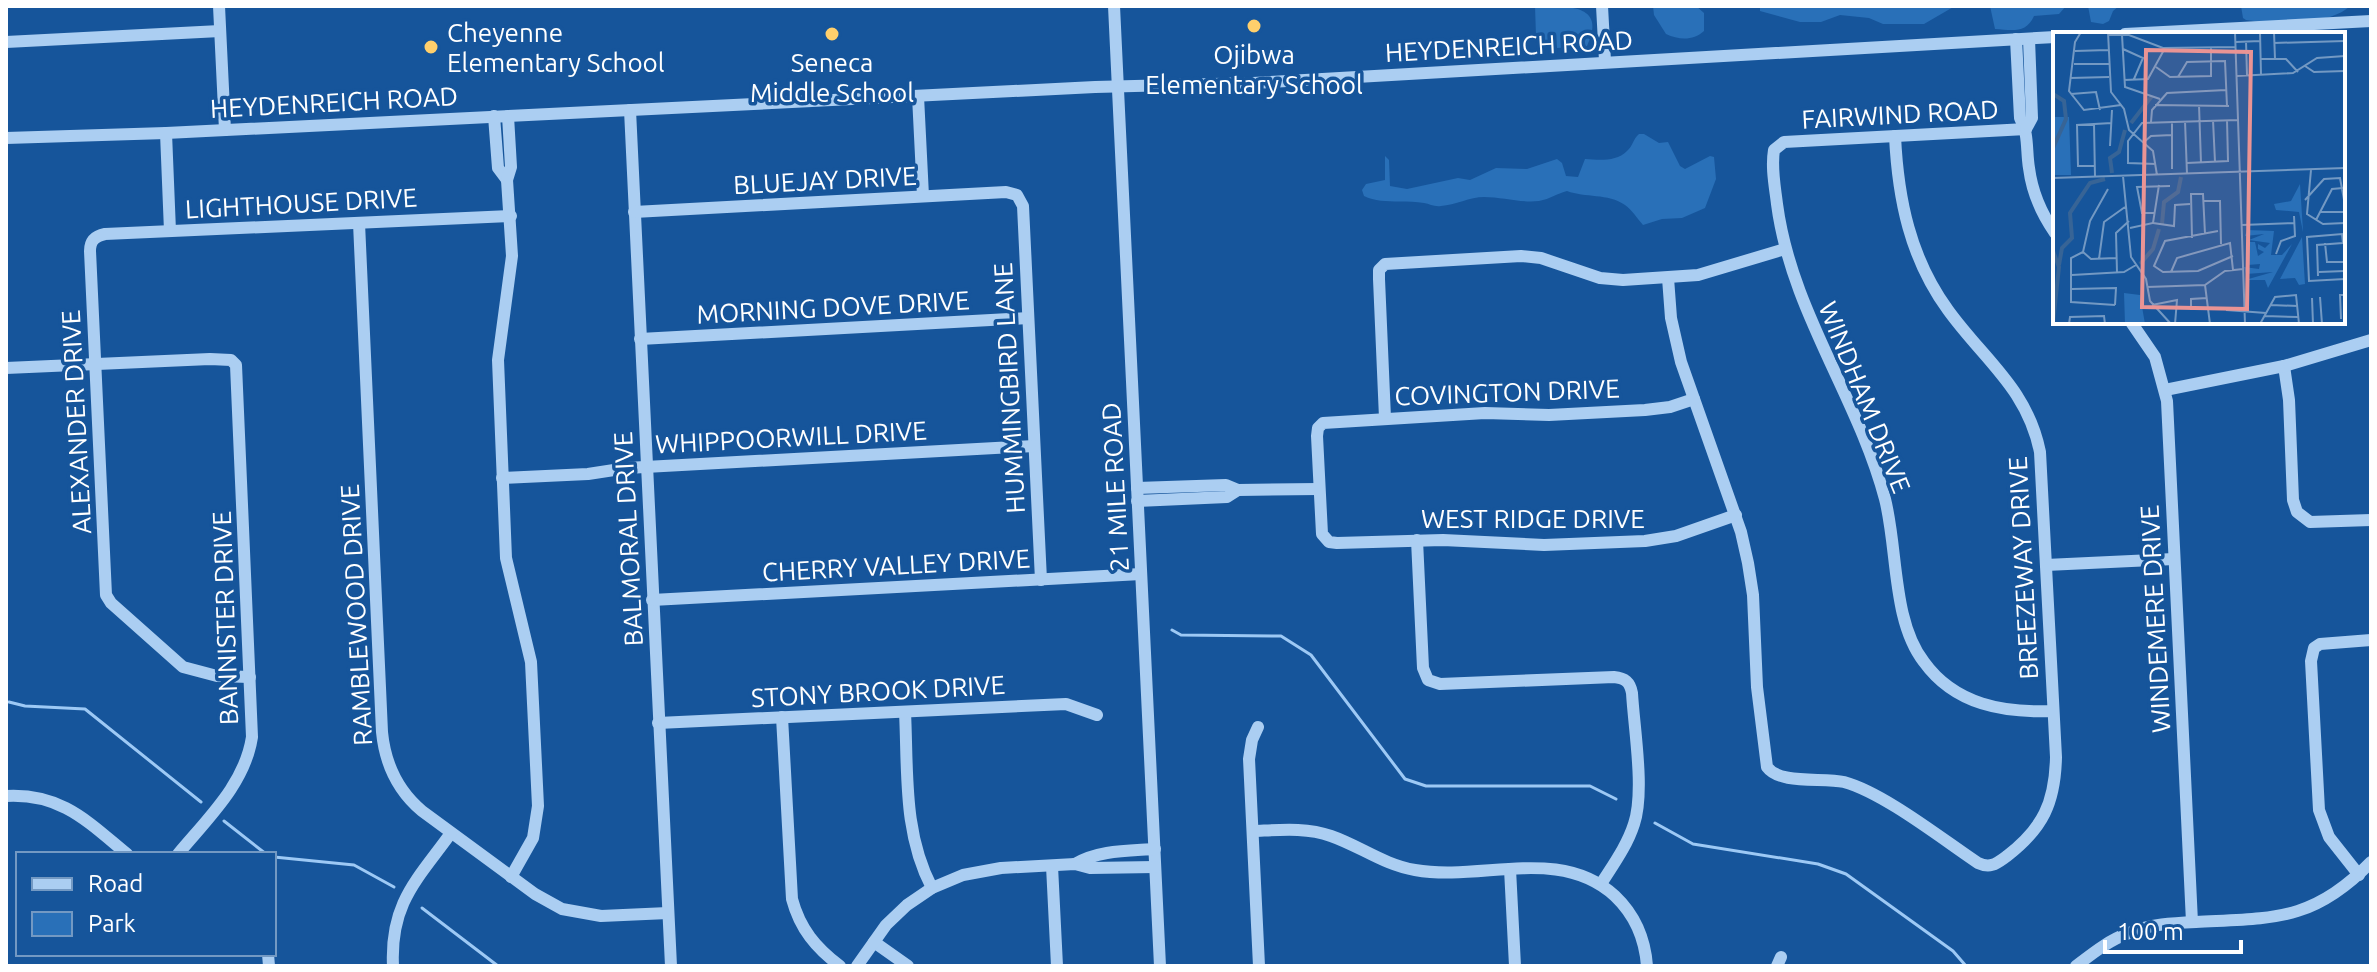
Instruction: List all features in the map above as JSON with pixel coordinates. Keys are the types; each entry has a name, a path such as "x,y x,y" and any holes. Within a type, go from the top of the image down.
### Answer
{"street":[{"path":"219,6 225,130"},
{"name":"21 MILE ROAD","path":"1114,6 1160,966"},
{"path":"1602,6 1605,61"},
{"path":"2163,32 2371,21"},
{"path":"6,42 220,31"},
{"name":"HEYDENREICH ROAD","path":"6,138 166,133 1118,86 1253,83 2053,37"},
{"path":"2022,39 2020,118 2026,129 2033,189 2042,213 2053,230"},
{"path":"918,96 923,196"},
{"name":"BALMORAL DRIVE","path":"630,110 671,966"},
{"path":"494,116 498,168 507,180"},
{"path":"508,116 511,167 507,180 512,256 498,360 502,478 507,570 531,662 538,806 533,838 511,877"},
{"name":"FAIRWIND ROAD","path":"1777,146 1784,142 2026,129"},
{"path":"166,133 170,231"},
{"name":"BREEZEWAY DRIVE","path":"1736,515 1751,579 1757,687 1765,762 1770,772 1777,776 1839,781 1857,786 1881,798 1978,863 1988,866 1997,864 2029,837 2046,812 2053,793 2056,769 2040,452 2035,429 2014,388 1957,322 1922,267 1903,209 1895,136"},
{"name":"WINDHAM DRIVE","path":"1777,146 1773,158 1774,179 1785,249 1802,300 1877,472 1894,536 1902,616 1917,653 1944,683 1977,702 2014,711 2053,711"},
{"name":"BLUEJAY DRIVE","path":"634,212 1006,192 1017,195"},
{"name":"HUMMINGBIRD LANE","path":"1017,195 1023,206 1041,580"},
{"name":"LIGHTHOUSE DRIVE","path":"94,238 105,234 511,216"},
{"name":"RAMBLEWOOD DRIVE","path":"359,223 383,742 392,774 405,795 451,833 544,900 581,915 668,913"},
{"name":"ALEXANDER DRIVE","path":"94,238 90,251 106,595 111,603 183,667 217,676 250,677"},
{"path":"1385,418 1379,279 1382,267 1392,262 1521,256 1551,261 1600,278 1668,278 1709,272 1785,249"},
{"path":"1668,278 1674,333 1736,515"},
{"name":"MORNING DOVE DRIVE","path":"640,339 1028,318"},
{"name":"WINDEMERE DRIVE","path":"2132,324 2155,357 2165,390 2192,922"},
{"path":"2165,390 2284,366 2371,340"},
{"name":"BANNISTER DRIVE","path":"95,364 231,360 236,365 252,737 244,767 233,787 180,852"},
{"path":"6,368 95,364"},
{"path":"2284,366 2289,400 2293,500 2300,517 2316,522 2371,520"},
{"name":"COVINGTON DRIVE","path":"1319,489 1317,436 1320,425 1332,421 1485,413 1549,415 1645,410 1670,407 1694,399"},
{"name":"WHIPPOORWILL DRIVE","path":"502,478 1034,446"},
{"path":"1137,495 1227,497 1238,490 1319,489"},
{"name":"WEST RIDGE DRIVE","path":"1319,489 1321,530 1327,540 1337,543 1417,540 1544,545 1645,541 1676,536 1736,515"},
{"path":"1417,540 1423,668 1428,680 1440,684 1614,677 1626,680 1632,693 1637,815 1629,837 1601,884"},
{"path":"2046,565 2174,559"},
{"name":"CHERRY VALLEY DRIVE","path":"652,600 1141,574"},
{"path":"2359,875 2334,846 2319,810 2311,661 2314,648 2326,643 2371,640"},
{"name":"STONY BROOK DRIVE","path":"658,723 1066,704 1097,715"},
{"path":"905,712 912,840 932,888"},
{"path":"782,717 792,899 810,939 840,966"},
{"path":"1258,727 1249,759 1259,966"},
{"path":"6,796 37,796 60,804 83,817 125,852"},
{"path":"1253,831 1297,829 1321,833 1391,864 1426,872 1564,870 1601,884 1622,903 1634,918 1647,966"},
{"path":"393,966 393,939 401,906 451,833"},
{"path":"1075,864 1088,857 1112,852 1155,849"},
{"path":"2076,966 2108,942 2153,926 2276,918 2303,911 2327,899 2371,862"},
{"path":"857,966 896,915 932,888 963,875 988,870 1075,864 1090,868 1155,867"},
{"path":"1052,866 1057,966"},
{"path":"1510,869 1515,966"},
{"path":"874,942 908,966"}],"green space":[{"path":"1535,6 1570,7 1588,14 1592,32 1587,46 1557,48 1540,43 1536,36"},
{"path":"1653,6 1696,6 1704,13 1704,31 1686,38 1666,34 1654,15"},
{"path":"1760,6 1955,6 1924,24 1883,24 1869,18 1840,15 1821,22 1800,22 1760,11"},
{"path":"1990,6 2066,6 2059,14 2034,16 2027,26 2013,30 1995,29"},
{"path":"2088,6 2119,6 2109,21 2103,24 2091,22"},
{"path":"2241,6 2350,6 2329,17 2286,23 2246,20"},
{"path":"1639,134 1659,143 1668,142 1680,166 1685,169 1710,156 1714,157 1716,179 1705,208 1682,218 1662,219 1643,225 1630,209 1618,201 1567,191 1539,201 1484,197 1439,206 1371,199 1364,196 1362,190 1366,184 1385,180 1385,156 1389,160 1390,186 1407,189 1458,178 1470,180 1496,168 1527,169 1557,159 1562,163 1566,176 1578,177 1585,159 1607,160 1623,155"}],"waterway":[{"path":"1172,630 1181,635 1281,636 1311,655 1405,779 1426,786 1590,786 1616,799"},
{"path":"9,702 25,706 85,709 201,802"},
{"path":"224,821 263,852"},
{"path":"1655,823 1693,844 1818,864 1846,874 1953,951 1966,966"},
{"path":"276,857 354,865 394,887"},
{"path":"422,908 498,966"}],"place":[{"name":"Ojibwa Elementary School","path":"1254,26"},
{"name":"Seneca Middle School","path":"832,34"},
{"name":"Cheyenne Elementary School","path":"431,47"}]}
